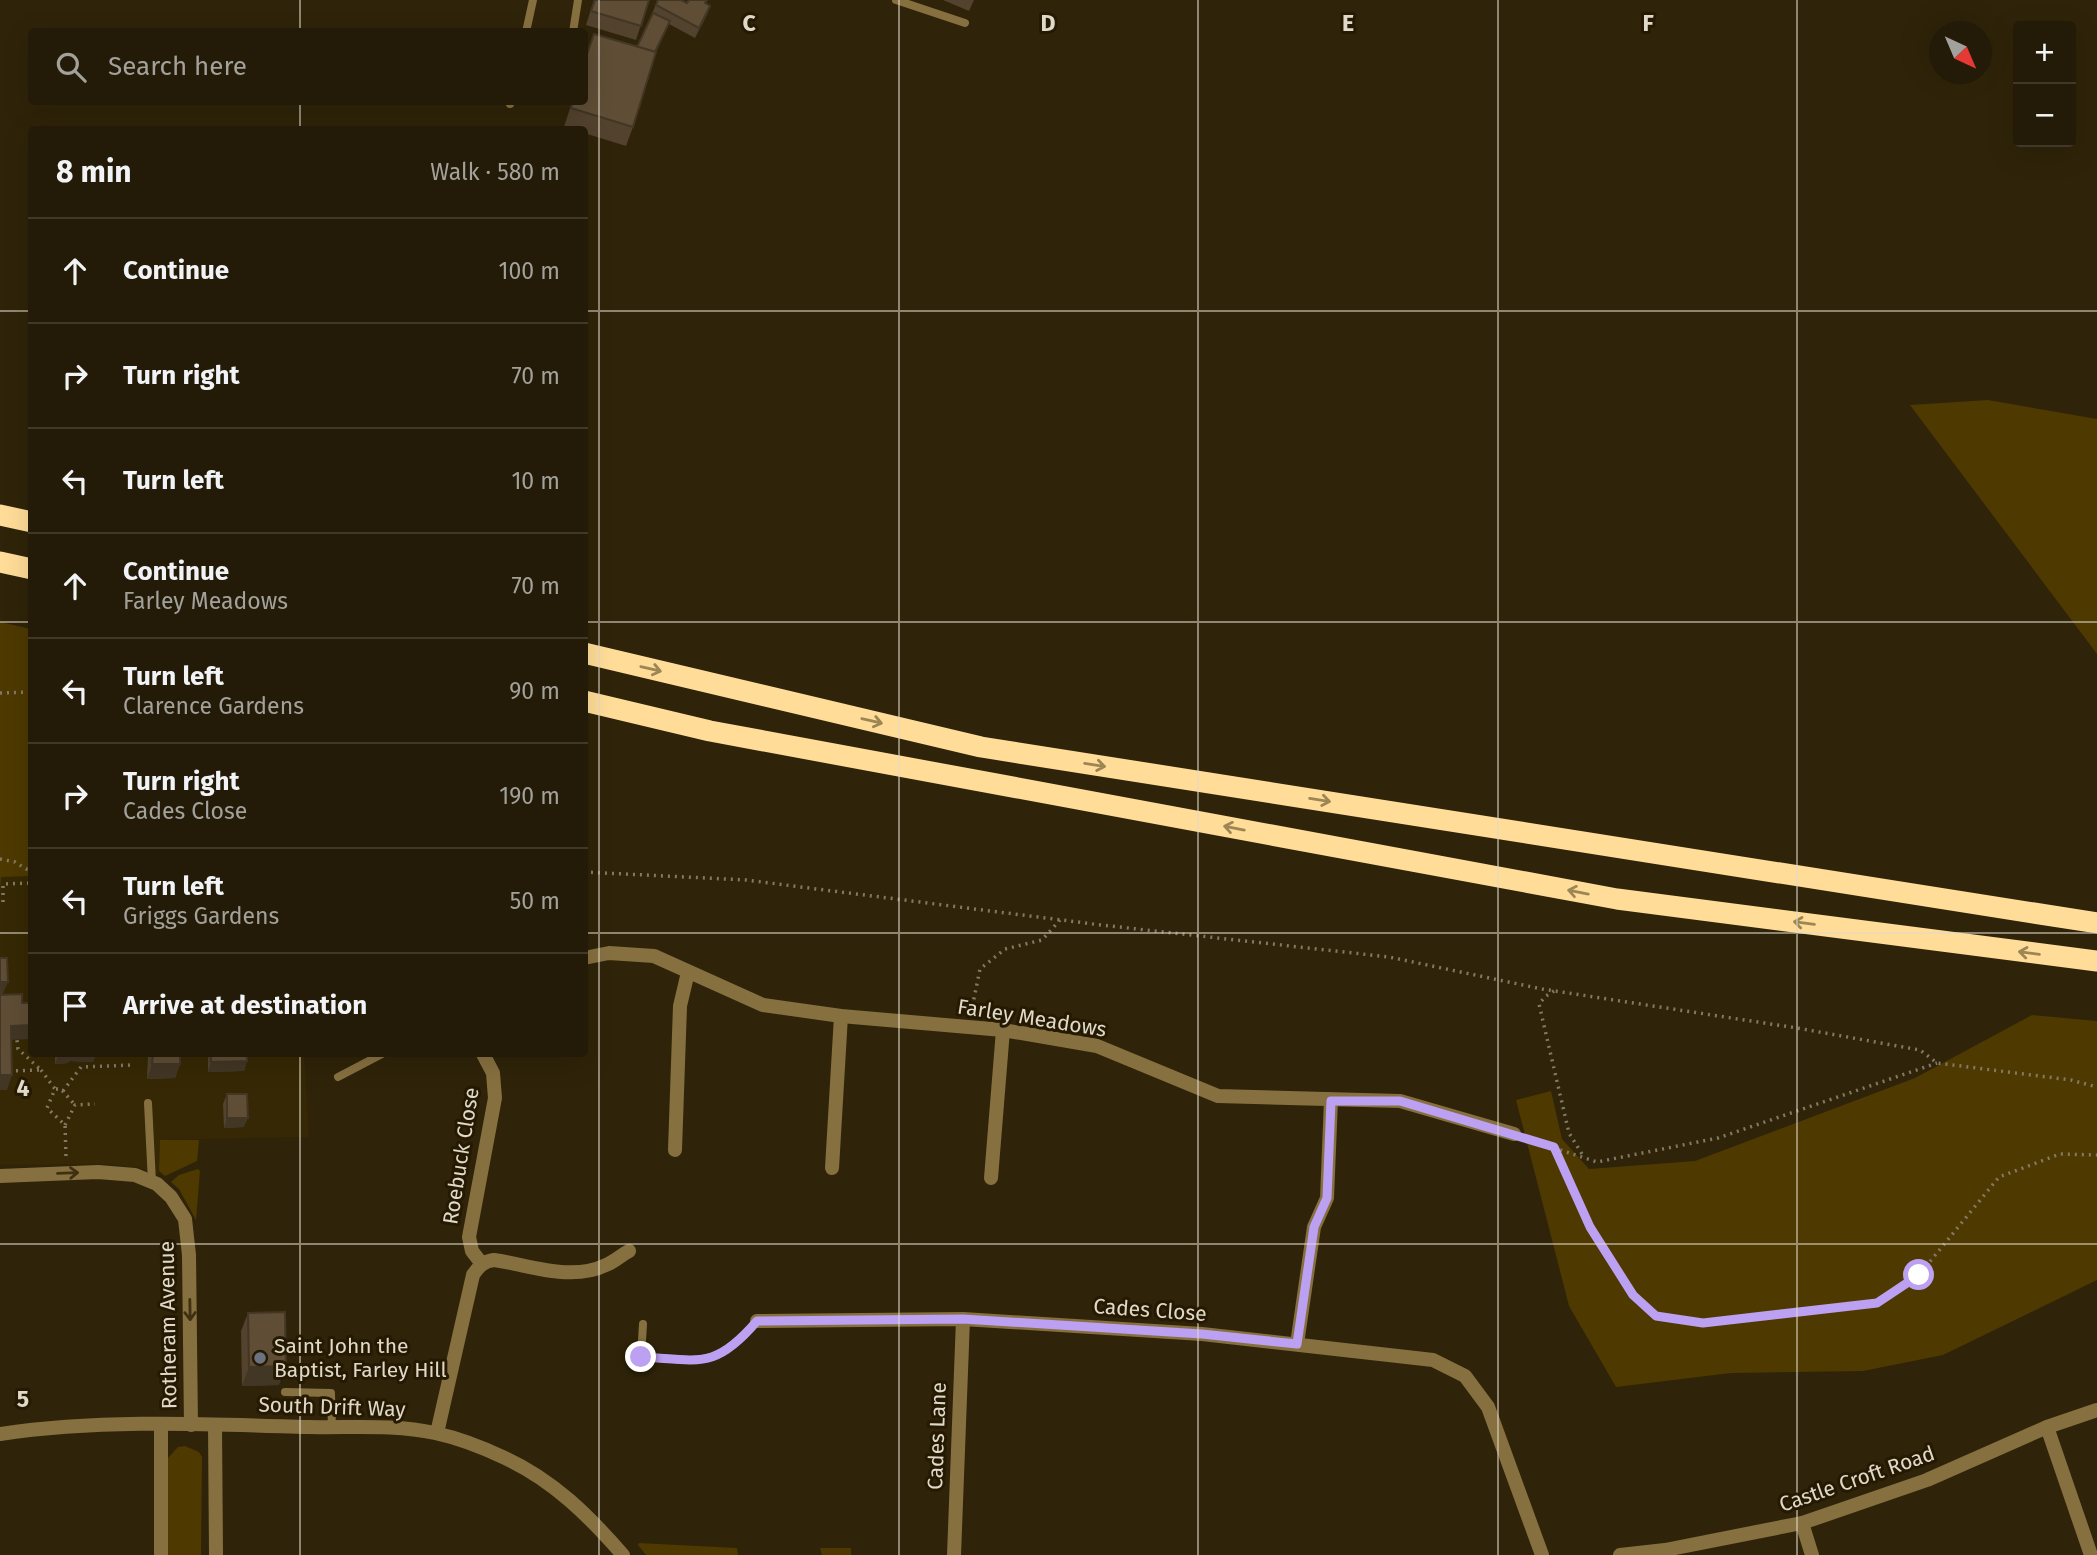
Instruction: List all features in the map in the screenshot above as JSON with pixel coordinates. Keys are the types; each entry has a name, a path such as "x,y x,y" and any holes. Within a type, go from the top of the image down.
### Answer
{"highway":[{"path":"0,515 28,521"},
{"path":"0,562 28,568"},
{"path":"588,654 981,747 2097,923"},
{"path":"588,702 729,735 1617,899 2097,961"}],"street":[{"name":"Farley Meadows","path":"588,957 609,953 654,956 763,1005 841,1016 1003,1030 1097,1045 1218,1096 1400,1101 1514,1135"},
{"path":"675,1150 680,1006 688,972"},
{"path":"832,1168 841,1016"},
{"path":"991,1178 1003,1030"},
{"name":"Roebuck Close","path":"482,1264 472,1251 468,1237 495,1097 493,1073 485,1057"},
{"path":"1297,1344 1314,1227 1327,1198 1331,1101"},
{"name":"Rotheram Avenue","path":"0,1176 98,1172 135,1175 157,1184 171,1197 186,1219 189,1255 191,1425"},
{"path":"437,1433 473,1275 482,1264 494,1260 563,1273 587,1272 607,1265 629,1251"},
{"name":"Cades Close","path":"757,1321 963,1319 1202,1334 1433,1360 1465,1376 1488,1407 1542,1555"},
{"name":"Cades Lane","path":"954,1555 963,1319"},
{"name":"Castle Croft Road","path":"1620,1555 1665,1550 1802,1523 1927,1480 2048,1427 2097,1410"},
{"path":"161,1425 161,1555"},
{"name":"South Drift Way","path":"0,1434 81,1427 161,1425 405,1428 437,1433 504,1458 534,1473 565,1494 623,1555"},
{"path":"215,1425 216,1555"},
{"path":"2048,1427 2091,1555"},
{"path":"1802,1523 1812,1555"}],"lane":[{"path":"527,28 533,0"},
{"path":"574,28 578,0"},
{"path":"896,0 965,23"},
{"path":"338,1077 376,1057"},
{"path":"148,1103 152,1182"},
{"path":"643,1324 641,1357 700,1360 722,1354 757,1321"},
{"path":"285,1392 331,1393 332,1427"}],"path":[{"path":"0,693 28,692"},
{"path":"0,859 15,862 28,869"},
{"path":"588,872 746,880 1060,920 1389,957 1555,991 1920,1050 1937,1063"},
{"path":"3,902 3,884 28,883"},
{"path":"968,1027 980,969 1005,949 1042,940 1060,920"},
{"path":"1555,991 1539,1004 1569,1133 1583,1156"},
{"path":"17,1040 19,1050 41,1070 55,1089 63,1091 75,1105"},
{"path":"6,1051 19,1050"},
{"path":"1514,1135 1597,1162 1718,1138 1937,1063 2071,1080 2097,1087"},
{"path":"63,1091 81,1067 132,1065"},
{"path":"6,1071 41,1070"},
{"path":"55,1089 47,1108 65,1125"},
{"path":"75,1105 95,1104"},
{"path":"66,1173 65,1125 75,1105"},
{"path":"1554,1147 1590,1227 1633,1295 1656,1316 1703,1323 1877,1303 1919,1275 1999,1177 2060,1154 2097,1154"}],"shaded area":[{"path":"1988,400 2097,419 2097,654 1910,405"},
{"path":"0,622 28,628 28,1057 304,1057 309,1137 160,1140 159,1175 137,1167 107,1164 0,1165"},
{"path":"0,622 28,628 28,876 1,877 0,893"},
{"path":"2032,1015 2097,1021 2097,1280 1943,1355 1863,1371 1731,1373 1616,1387 1569,1306 1516,1100 1551,1091 1562,1139 1589,1169 1695,1161 1915,1078"},
{"path":"160,1140 199,1140 197,1161 165,1176 159,1171"},
{"path":"198,1169 196,1220 179,1189 171,1182 179,1175"},
{"path":"185,1446 199,1452 202,1457 201,1555 166,1555 167,1459 178,1447"},
{"path":"639,1543 737,1548 738,1555 646,1555"},
{"path":"820,1548 851,1548 851,1555 822,1555"}],"building":[{"path":"595,0 649,0 641,26 591,11"},
{"path":"658,0 681,0 687,3 689,0 707,0 705,3 710,6 699,28 656,5"},
{"path":"653,13 670,21 655,52 637,47"},
{"path":"594,34 656,52 633,127 571,108 572,105 588,105 588,51"},
{"path":"0,958 7,958 8,982 0,982"},
{"path":"22,994 22,1003 28,1003 28,1025 11,1026 12,1075 0,1075 0,995"},
{"path":"153,1057 180,1057 180,1064 152,1064"},
{"path":"211,1057 247,1057 247,1061 211,1062"},
{"path":"227,1094 247,1094 248,1118 227,1118"},
{"path":"285,1312 286,1366 249,1367 248,1313"}],"place":[{"name":"Saint John the Baptist, Farley Hill","path":"260,1358"}],"route":[{"path":"641,1357 711,1359 722,1354 743,1337 757,1321 963,1319 1202,1334 1297,1344 1314,1227 1327,1198 1331,1101 1400,1101 1554,1147 1590,1227 1633,1295 1656,1316 1703,1323 1877,1303 1919,1275"}]}
